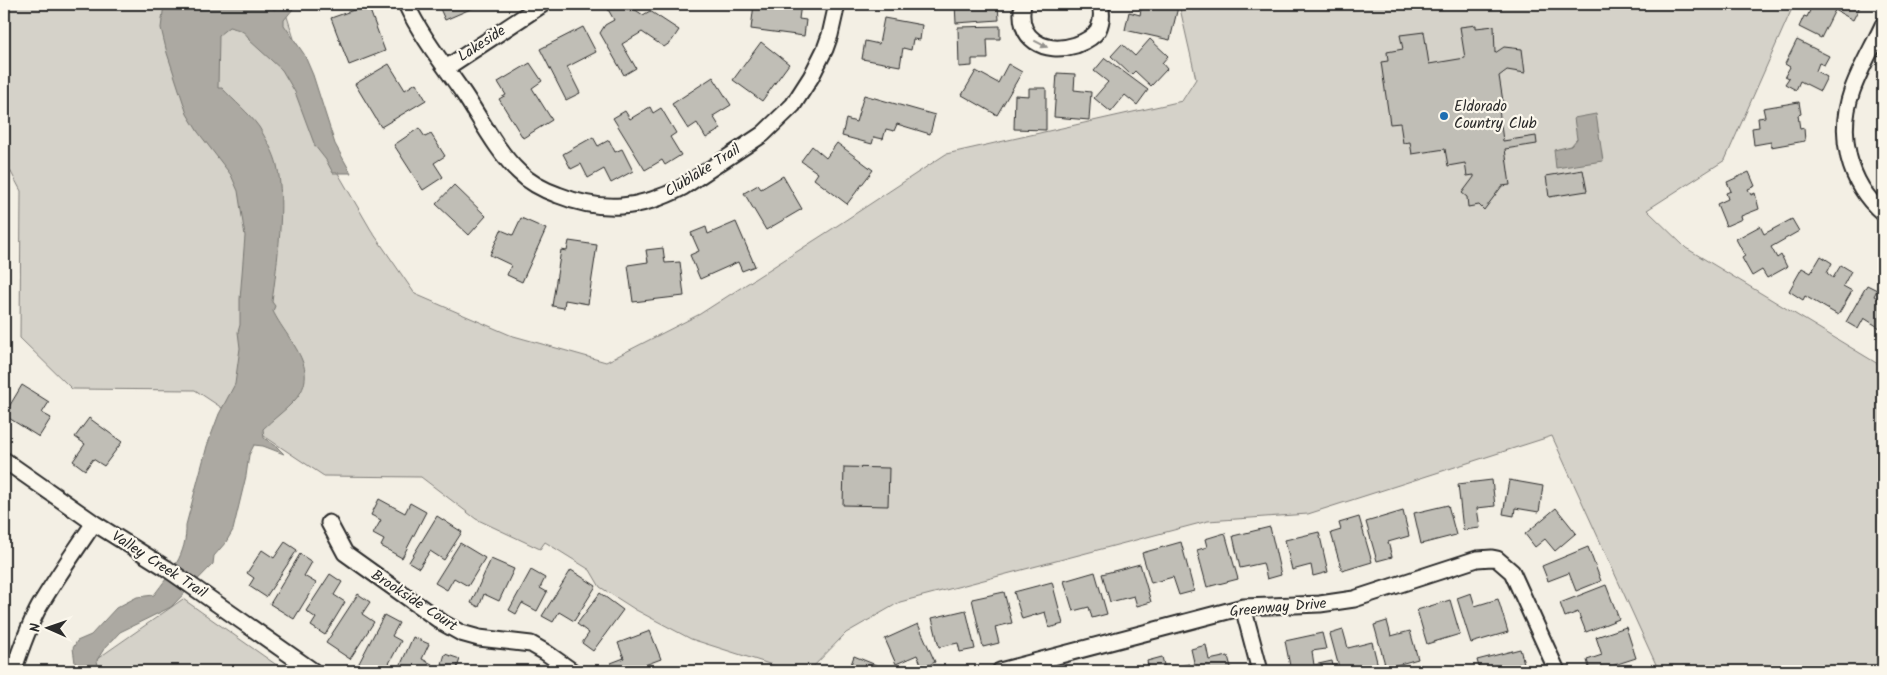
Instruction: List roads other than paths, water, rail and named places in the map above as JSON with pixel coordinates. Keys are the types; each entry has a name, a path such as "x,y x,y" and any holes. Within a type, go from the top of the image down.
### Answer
{"street":[{"name":"Clublake Trail","path":"406,4 501,151 518,172 529,181 554,194 580,203 608,206 636,205 660,198 683,187 762,134 785,114 803,91 825,49 837,4"},
{"name":"Lakeside","path":"446,68 543,4"},
{"path":"1023,4 1022,24 1029,35 1044,46 1057,48 1080,44 1093,36 1100,26 1100,4"},
{"path":"1883,25 1852,90 1847,112 1845,136 1849,159 1857,180 1870,199 1883,212"},
{"name":"Valley Creek Trail","path":"4,460 94,523 166,568 313,671"},
{"path":"13,671 22,644 38,609 53,583 94,523"},
{"name":"Brookside Court","path":"329,523 345,554 443,623 461,633 479,638 531,644 572,671"},
{"name":"Greenway Drive","path":"1000,671 1243,608 1341,602 1485,558 1497,559 1512,572 1557,671"},
{"path":"1243,608 1260,671"}],"place":[{"name":"Eldorado Country Club","path":"1444,116"}]}
